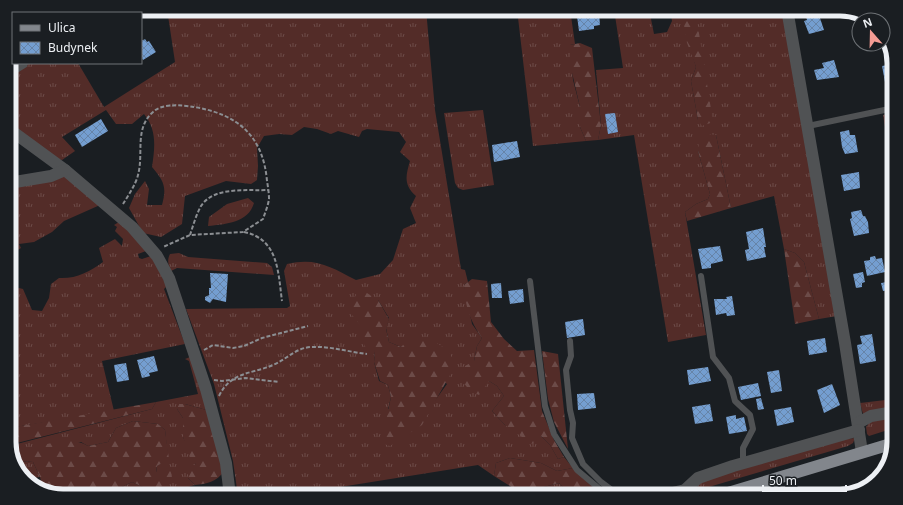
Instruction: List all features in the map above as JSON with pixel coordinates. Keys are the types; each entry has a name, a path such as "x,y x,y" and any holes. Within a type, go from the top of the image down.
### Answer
{"main road":[{"path":"741,489 887,444"}],"street":[{"path":"788,16 859,427 862,452"},
{"path":"16,134 65,170 116,213 132,227 153,251 169,278 203,379 226,463 229,489"},
{"path":"16,182 51,176 65,170"},
{"path":"686,489 698,478 859,427 871,416 887,413"}],"lane":[{"path":"808,126 887,109"},
{"path":"701,276 713,357 729,378 735,401 750,415 753,429 743,448 743,464"},
{"path":"530,281 545,406 554,434 577,470 600,489"},
{"path":"570,341 571,356 566,370 570,410 573,423 572,438 583,464 600,482 610,489"}],"path":[{"path":"116,213 126,199 138,175 142,148 141,132 143,123 154,111 168,106 185,105 209,109 228,116 246,129 261,150 266,172 269,199 263,219 243,232"},
{"path":"190,235 201,206 210,197 224,192 268,190"},
{"path":"153,251 190,235 243,232 264,242 272,249 277,268 282,301"},
{"path":"197,361 203,350 213,345 233,348 244,346 262,338 308,326"},
{"path":"212,411 223,388 234,379 247,372 272,366 298,350 310,347 327,347 367,354"},
{"path":"203,379 222,381 244,378 279,382"}],"green space":[{"path":"168,16 427,16 435,110 461,269 465,270 468,282 464,285 472,324 482,338 477,346 474,361 489,381 497,386 504,396 492,411 505,425 541,436 550,445 558,459 564,457 573,468 557,471 541,463 510,458 496,463 494,476 478,465 328,489 237,489 233,461 214,384 186,309 287,308 290,306 284,271 287,264 297,262 323,264 356,280 380,274 393,260 403,229 416,223 410,208 416,196 407,184 407,171 410,161 400,152 406,142 399,132 367,129 362,131 359,137 338,131 331,134 317,129 304,127 292,135 279,134 264,136 257,148 257,180 251,184 226,181 185,196 182,224 161,237 143,233 129,208 135,194 145,181 149,189 147,205 162,205 164,193 162,180 152,167 154,139 151,126 144,114 132,124 116,124 106,110 62,137 75,151 62,160 56,158 16,129 16,70 26,64 79,64 104,107 175,62","holes":["378,300 389,318 386,328 389,342 401,347 447,384 434,402 388,409 391,397 388,385 379,381 374,362 375,351 365,331"]},
{"path":"518,16 571,16 575,44 570,45 573,80 580,107 580,127 586,141 533,146"},
{"path":"615,16 650,16 654,34 667,32 672,21 671,16 696,16 692,54 696,67 691,81 698,120 696,16 784,16 837,316 819,319 804,262 795,253 784,249 774,196 731,208 716,135 698,151 710,194 708,199 696,204 685,212 706,335 668,342 634,135 598,140 601,125 596,70 623,68"},
{"path":"696,16 713,122 702,126 698,120 691,81 696,67 686,40 683,17"},
{"path":"580,43 592,48 601,125 598,140 586,141 580,127 580,107 570,64 570,45"},
{"path":"483,110 494,185 463,190 458,188 455,183 444,113"},
{"path":"887,114 887,139 883,115"},
{"path":"707,134 716,135 731,208 687,221 685,212 696,204 708,199 710,194 698,151 699,140"},
{"path":"66,176 100,205 64,221 52,232 34,242 19,244 21,248 16,251 16,185"},
{"path":"248,198 254,203 251,210 242,219 229,223 208,226 209,217 227,204"},
{"path":"119,222 124,226 146,251 138,254 139,258 142,259 151,256 167,286 164,289 185,344 102,361 114,411 16,427 16,290 19,288 23,289 32,310 42,311 49,298 51,284 59,278 82,274 103,262 99,248 115,239 122,246 123,239 115,231 117,227 114,225"},
{"path":"784,249 795,253 804,262 819,319 795,324"},
{"path":"179,253 188,257 267,263 272,267 274,275 177,268 171,271 168,258 170,254"},
{"path":"472,279 487,281 491,322 504,339 517,351 534,350 542,411 554,440 564,457 558,459 550,445 541,436 532,444 505,425 492,411 504,396 497,386 489,381 479,395 470,391 463,382 465,366 474,361 477,346 482,338 471,319 466,300 464,285"},
{"path":"359,288 378,300 389,319 386,329 389,342 401,347 408,340 429,338 449,351 455,366 422,425 390,446 381,443 391,397 388,385 380,381 374,362 375,351 366,348 360,336 365,331 349,311"},
{"path":"542,351 558,354 568,449 554,422 548,399"},
{"path":"190,357 210,411 185,404 177,409 183,418 183,437 196,464 188,478 195,485 181,489 147,489 156,473 157,466 168,458 165,430 158,424 133,421 116,428 108,442 88,446 81,442 17,452 16,444 152,409 156,402 198,394 189,361 185,359"},
{"path":"887,400 887,409 863,414 860,403"},
{"path":"156,402 152,409 16,443 16,427"},
{"path":"179,404 185,404 210,411 224,471 218,478 211,482 195,485 188,478 188,469 196,464 190,458 183,437 183,418 177,409"},
{"path":"887,417 887,430 869,436 867,434 866,427 870,422"},
{"path":"133,421 158,424 165,430 169,459 157,466 156,472 171,470 172,478 169,485 147,489 132,482 118,489 57,489 42,484 33,462 21,462 17,452 61,441 80,442 88,446 108,442 116,428"},
{"path":"855,438 853,443 848,446 702,489 696,488 699,481 836,440"},
{"path":"510,458 541,463 557,471 573,468 595,489 565,489 559,483 536,489 515,489 494,476 496,463"},
{"path":"20,461 33,462 40,477 34,478 30,475"},
{"path":"132,482 147,489 118,489"},
{"path":"559,483 565,489 537,489"}],"building":[{"path":"577,16 599,16 600,25 594,26 594,29 579,31"},
{"path":"806,16 819,16 824,30 809,34 804,21 807,20"},
{"path":"145,39 147,42 149,41 156,52 143,60 142,58 142,40"},
{"path":"834,60 839,77 817,80 814,70 824,68 822,63"},
{"path":"887,65 887,82 885,82 882,66"},
{"path":"615,113 618,132 608,134 605,114"},
{"path":"101,119 108,131 82,147 75,135"},
{"path":"849,130 850,135 855,135 858,152 845,154 842,147 840,132"},
{"path":"517,141 520,157 494,162 492,145"},
{"path":"859,172 860,188 844,191 841,175"},
{"path":"861,210 863,216 865,216 868,222 869,233 854,236 850,219 852,218 851,212"},
{"path":"763,228 766,257 747,261 745,250 749,249 746,232"},
{"path":"720,246 723,261 711,264 711,268 702,269 698,249"},
{"path":"875,256 876,259 882,258 885,272 867,276 864,261 870,260 870,257"},
{"path":"863,272 865,282 862,283 862,287 856,288 853,274"},
{"path":"210,273 228,274 226,302 213,299 210,303 205,300 205,297 209,295 209,288 211,288"},
{"path":"887,282 887,290 883,291 881,283"},
{"path":"501,283 502,298 492,298 491,284"},
{"path":"523,289 524,302 510,304 508,291"},
{"path":"732,296 735,315 727,316 726,313 716,315 714,299 727,299 726,297"},
{"path":"583,319 585,335 567,338 565,322"},
{"path":"872,334 876,361 860,364 857,345 862,344 860,336"},
{"path":"825,338 827,352 809,355 807,341"},
{"path":"154,356 158,371 149,373 150,376 142,378 137,360"},
{"path":"126,363 129,380 117,382 114,365"},
{"path":"708,367 711,381 689,385 687,370"},
{"path":"779,370 782,391 771,393 767,372"},
{"path":"758,383 761,396 741,400 738,387"},
{"path":"832,384 840,405 824,413 817,390"},
{"path":"594,393 596,408 578,410 577,394"},
{"path":"761,398 764,409 758,410 756,399"},
{"path":"710,404 713,421 695,424 692,407"},
{"path":"791,407 794,422 777,426 774,410"},
{"path":"736,415 736,419 744,417 747,431 729,434 726,417"}]}
